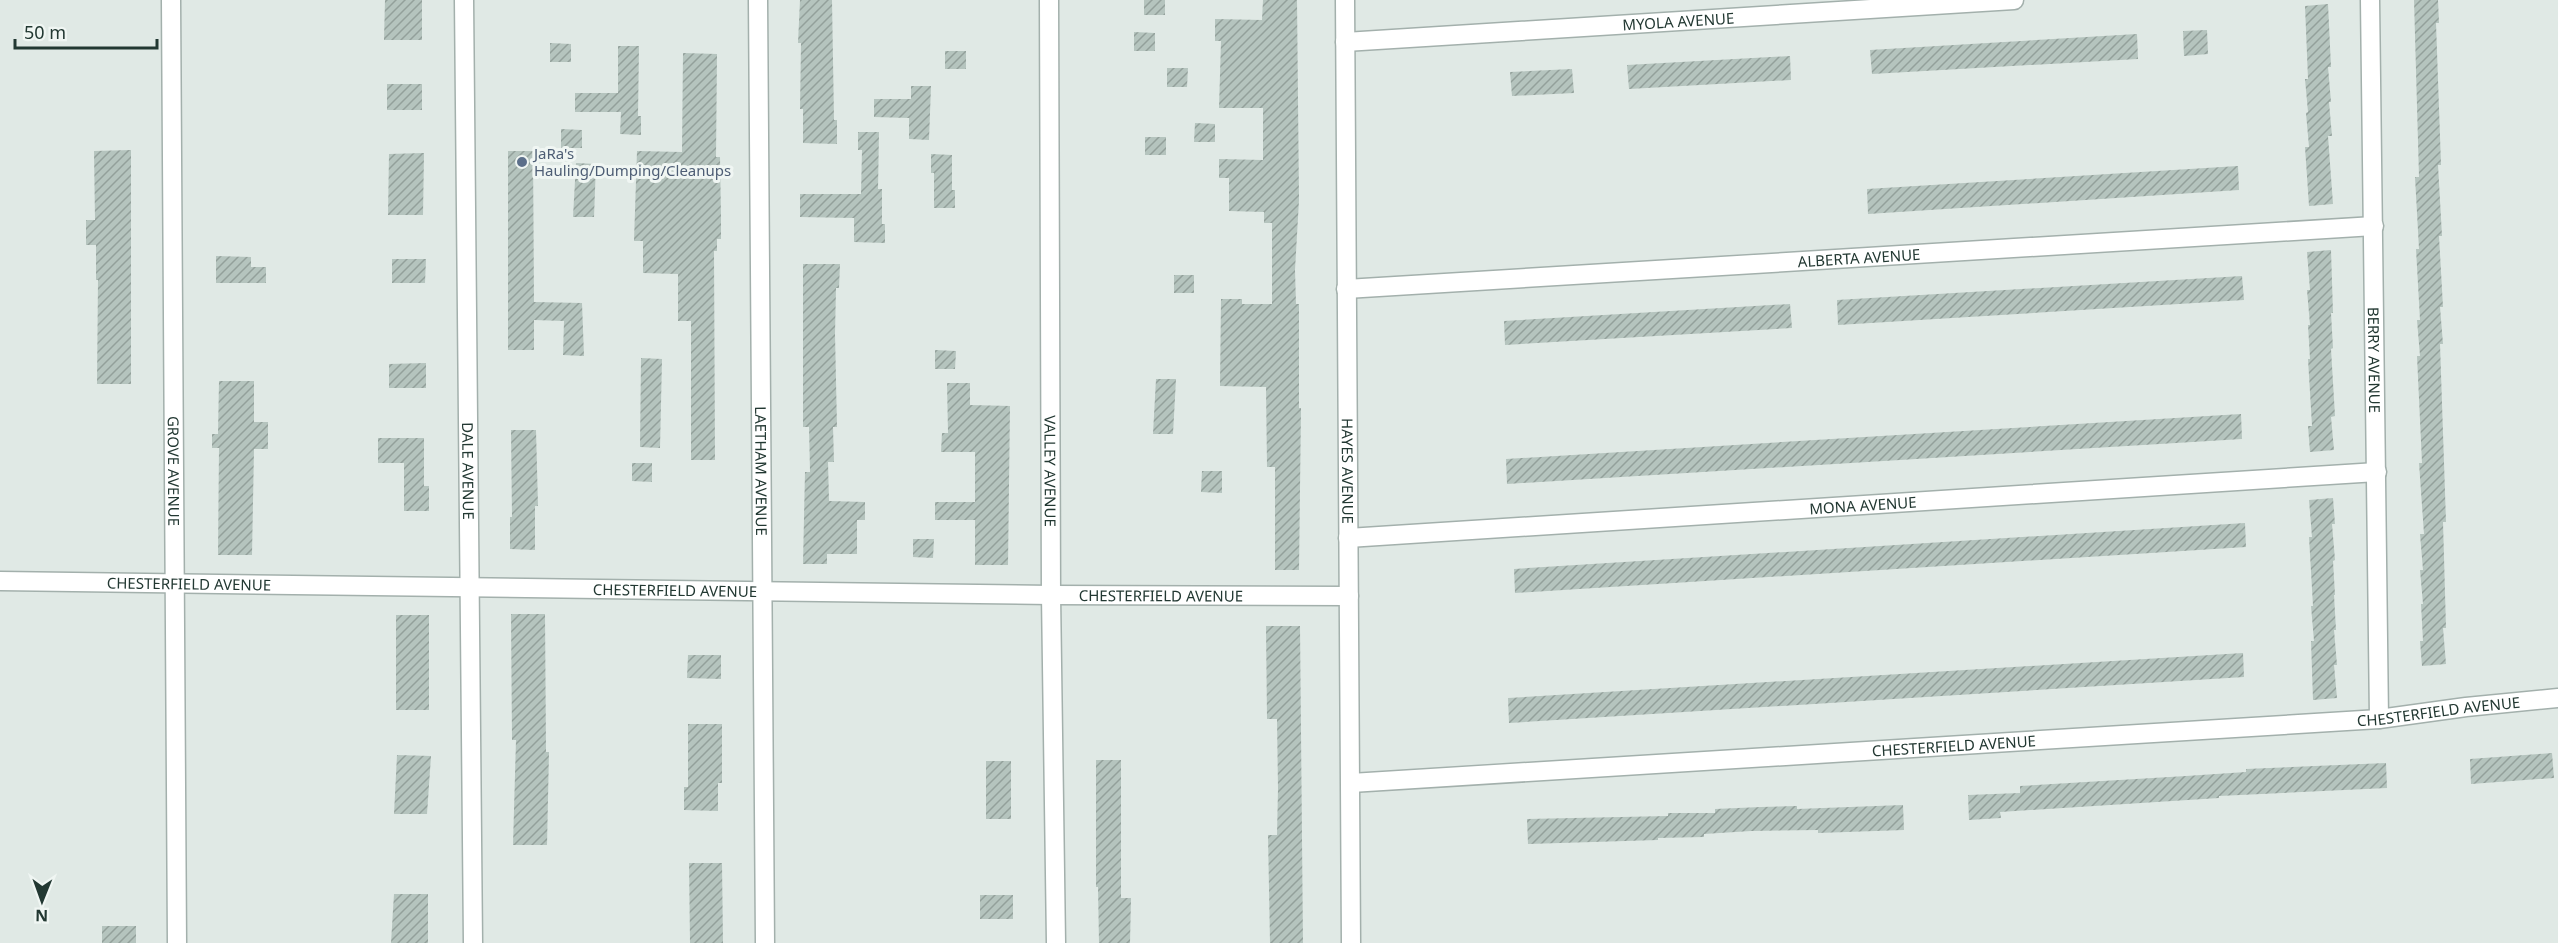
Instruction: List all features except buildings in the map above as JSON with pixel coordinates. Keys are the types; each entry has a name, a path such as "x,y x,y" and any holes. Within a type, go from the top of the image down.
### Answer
{"street":[{"name":"GROVE AVENUE","path":"171,0 177,943"},
{"name":"DALE AVENUE","path":"464,0 473,943"},
{"name":"LAETHAM AVENUE","path":"758,0 765,943"},
{"name":"VALLEY AVENUE","path":"1049,0 1051,595 1056,943"},
{"name":"HAYES AVENUE","path":"1345,0 1351,943"},
{"name":"MYOLA AVENUE","path":"1345,42 2014,0"},
{"name":"BERRY AVENUE","path":"2370,0 2378,472 2379,719"},
{"name":"ALBERTA AVENUE","path":"1346,289 2374,226"},
{"name":"MONA AVENUE","path":"1348,537 2378,472"},
{"name":"CHESTERFIELD AVENUE","path":"0,581 174,581 1051,595 1349,596"},
{"name":"CHESTERFIELD AVENUE","path":"1351,783 2379,719 2558,698"}],"place":[{"name":"JaRa's Hauling/Dumping/Cleanups","path":"522,162"}]}
